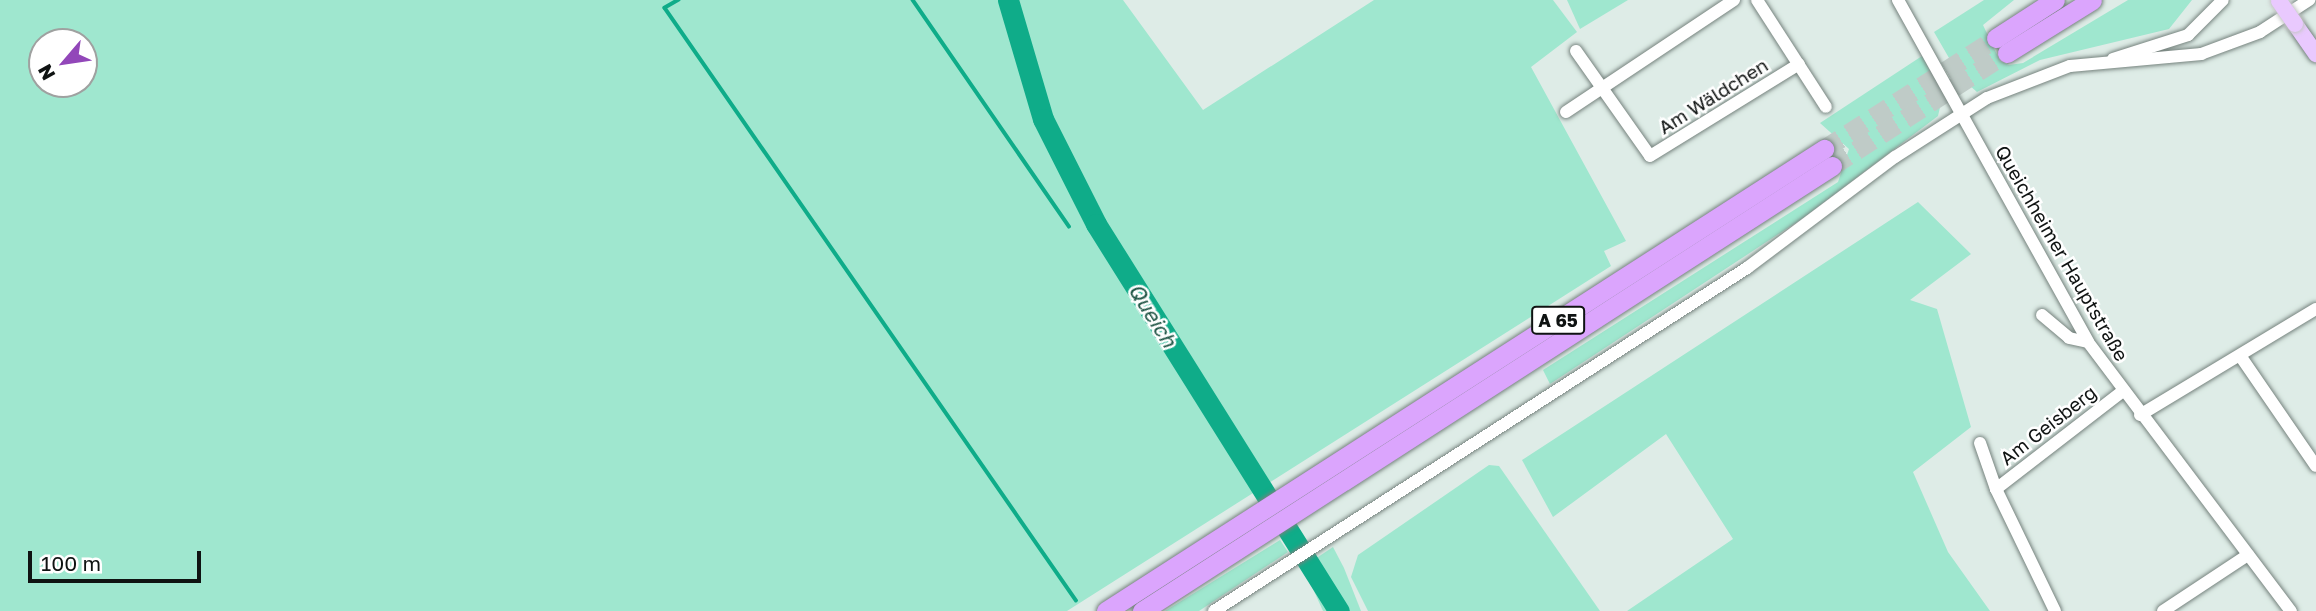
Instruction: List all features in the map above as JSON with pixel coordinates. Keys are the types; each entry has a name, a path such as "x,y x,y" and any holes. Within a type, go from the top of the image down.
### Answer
{"highway":[{"path":"2055,0 2001,46 2092,0"},
{"name":"A 65","path":"1142,611 1259,524 1828,158"},
{"name":"A 65","path":"1106,611 1259,524"}],"main road":[{"path":"2279,0 2316,54"}],"street":[{"path":"1566,112 1734,0"},
{"path":"1757,0 1826,107"},
{"name":"Queichheimer Hauptstraße","path":"1898,0 2088,342 2140,415 2291,611"},
{"path":"1214,611 1757,261 1961,113 2026,79 2098,63 2180,39 2206,23 2224,0"},
{"path":"2098,63 2200,54 2260,32 2309,0"},
{"name":"Am Wäldchen","path":"1576,51 1650,156 1799,64"},
{"path":"2140,415 2241,357 2316,309"},
{"path":"2042,314 2069,338 2088,342"},
{"path":"2241,357 2316,466"},
{"name":"Am Geisberg","path":"1996,489 2123,391"},
{"name":"Am Geisberg","path":"1980,443 1996,489 2055,611"},
{"path":"2163,611 2248,555"}],"green space":[{"path":"0,0 1123,0 1203,110 1374,0 1553,0 1577,32 1531,67 1626,241 1604,251 1611,266 1067,611 0,611"},
{"path":"1567,0 1628,0 1580,29"},
{"path":"1984,0 2014,0 1983,25 2000,61 2009,65 2023,63 2128,0 2192,0 2169,29 2040,60 1977,92 1960,77 1934,32"},
{"path":"1922,56 1943,94 1938,116 1803,218 1550,384 1543,370 1838,182 1849,149 1820,123"},
{"path":"1918,202 1971,254 1910,300 1937,309 1971,427 1913,472 1948,552 1990,611 1627,611 1733,539 1666,434 1553,517 1522,460"},
{"path":"1489,465 1499,466 1600,611 1368,611 1351,577 1358,555"},
{"path":"1280,540 1288,552 1199,611 1165,611"},
{"path":"1333,547 1361,611 1323,611 1303,567"}],"waterway":[{"path":"679,0 665,8 1076,600"},
{"path":"913,0 1069,226"},
{"name":"Queich","path":"1008,0 1043,119 1096,224 1339,611"}],"tunnel":[{"path":"1824,149 1996,38"},
{"path":"1832,166 2007,53"}]}
